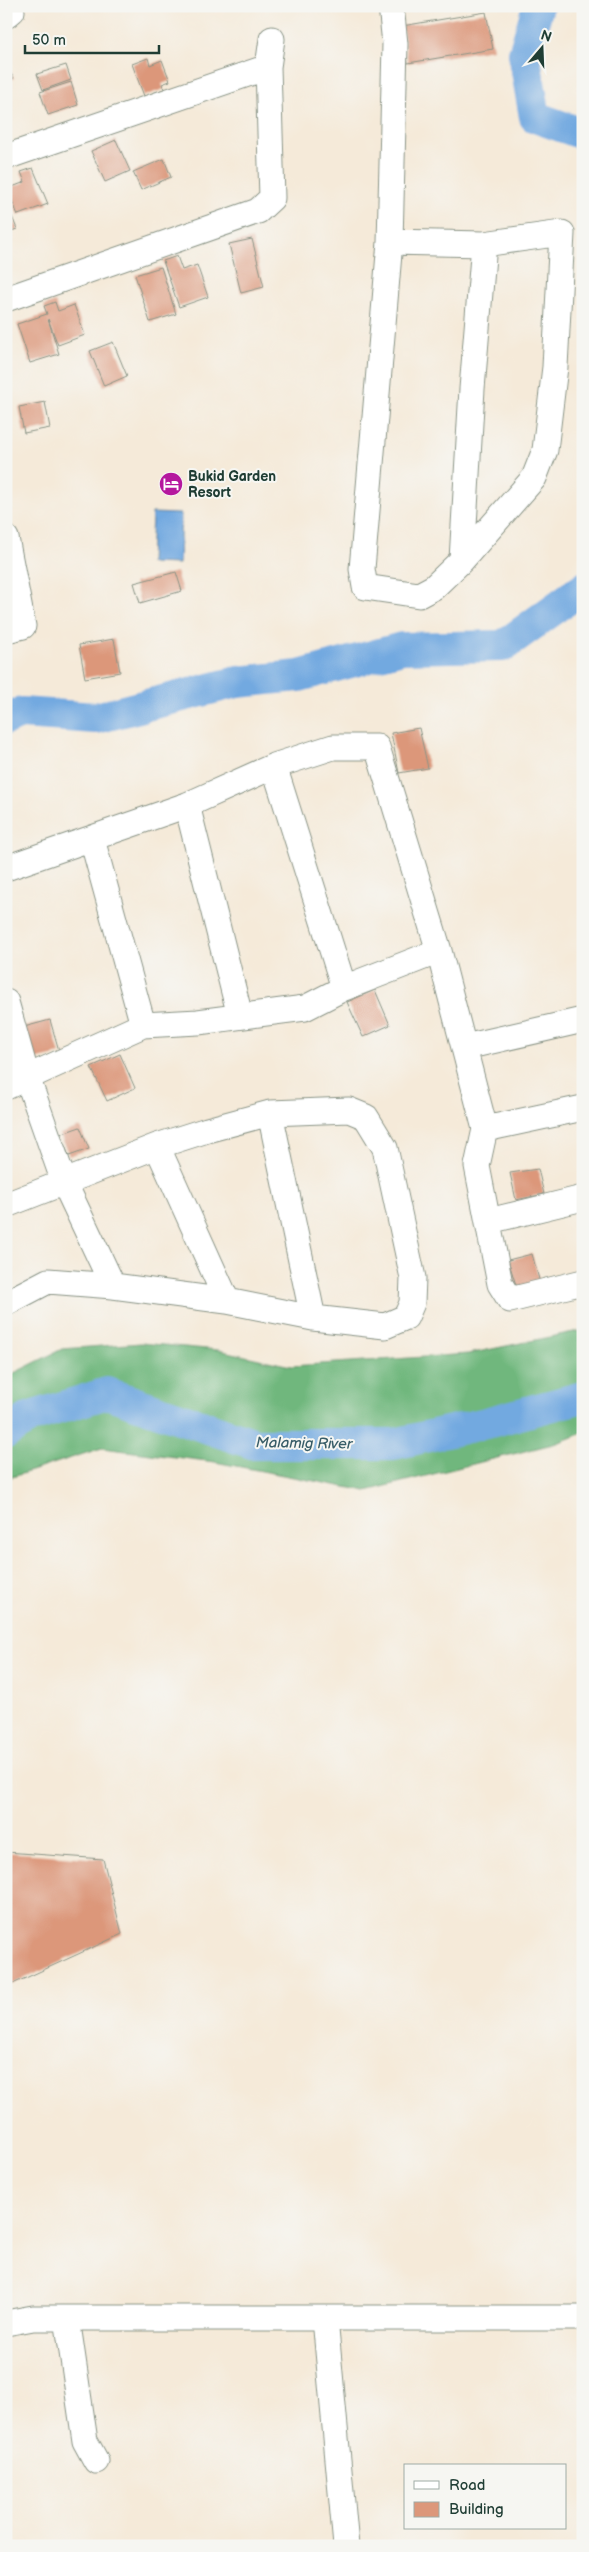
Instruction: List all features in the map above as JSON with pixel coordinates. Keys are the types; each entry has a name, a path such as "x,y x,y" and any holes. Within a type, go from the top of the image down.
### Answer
{"street":[{"path":"390,242 484,244 562,234 555,367 545,450 534,478 462,560 434,587 419,595 365,587 362,569 390,242 395,44 391,6"},
{"path":"6,299 267,206 272,198 268,67 272,40"},
{"path":"6,157 268,67"},
{"path":"462,560 472,389 484,244"},
{"path":"6,538 23,626 6,630"},
{"path":"6,868 187,805 274,766 333,747 377,747 439,951 485,1129 477,1166 500,1284 510,1300 583,1282"},
{"path":"274,766 344,988"},
{"path":"187,805 240,1016"},
{"path":"92,839 143,1025"},
{"path":"16,1082 143,1025 198,1022 305,1008 344,988 439,951"},
{"path":"6,1002 16,1082 113,1286"},
{"path":"465,1046 583,1020"},
{"path":"485,1129 583,1108"},
{"path":"6,1206 157,1146 270,1113 349,1110 366,1117 384,1148 413,1278 412,1303 406,1317 385,1326 313,1318 227,1301 113,1286 48,1281 6,1302"},
{"path":"270,1113 313,1318"},
{"path":"157,1146 227,1301"},
{"path":"489,1221 583,1198"},
{"path":"6,2323 34,2318 583,2318"},
{"path":"67,2318 84,2441 96,2461"},
{"path":"325,2319 346,2546"}],"green space":[{"path":"583,1330 583,1433 557,1443 366,1491 215,1462 102,1448 6,1479 6,1377 62,1349 141,1343 218,1350 291,1366 468,1354"}],"water":[{"path":"152,513 181,514 179,564 150,563"}],"building":[{"path":"486,12 493,49 408,63 402,26"},
{"path":"148,58 150,65 162,60 170,81 162,84 164,89 144,96 132,64"},
{"path":"66,65 71,80 43,90 37,74"},
{"path":"6,67 14,78 6,84"},
{"path":"71,82 78,105 48,115 40,92"},
{"path":"116,140 130,171 105,182 91,151"},
{"path":"164,159 171,177 141,190 133,172"},
{"path":"33,168 48,204 18,215 7,189 25,182 21,172"},
{"path":"6,202 17,229 6,233"},
{"path":"252,239 264,287 241,293 229,244"},
{"path":"177,256 182,270 197,265 208,297 179,307 163,261"},
{"path":"161,267 176,314 150,322 135,275"},
{"path":"55,302 58,311 74,305 85,335 58,345 48,319 59,354 30,363 17,324 47,314 44,306"},
{"path":"113,342 127,376 104,386 90,351"},
{"path":"45,402 50,428 24,433 19,407"},
{"path":"176,572 182,591 140,603 134,583"},
{"path":"114,639 120,672 85,678 79,645"},
{"path":"419,728 428,768 399,773 391,733"},
{"path":"375,990 390,1025 363,1037 347,1002"},
{"path":"50,1020 60,1054 35,1060 24,1027"},
{"path":"120,1054 135,1088 107,1101 91,1067"},
{"path":"80,1127 89,1149 69,1156 60,1134"},
{"path":"538,1169 544,1194 516,1200 510,1173"},
{"path":"532,1254 540,1283 517,1288 508,1260"},
{"path":"6,1852 103,1859 122,1934 6,1987"}],"waterway":[{"path":"538,6 524,54 535,117 583,134"},
{"path":"6,719 21,713 96,718 237,682 299,676 402,648 503,646 583,588"},
{"name":"Malamig River","path":"6,1433 31,1417 107,1393 255,1444 394,1444 486,1423 583,1397"}],"place":[{"name":"Bukid Garden Resort","path":"171,484"}]}
